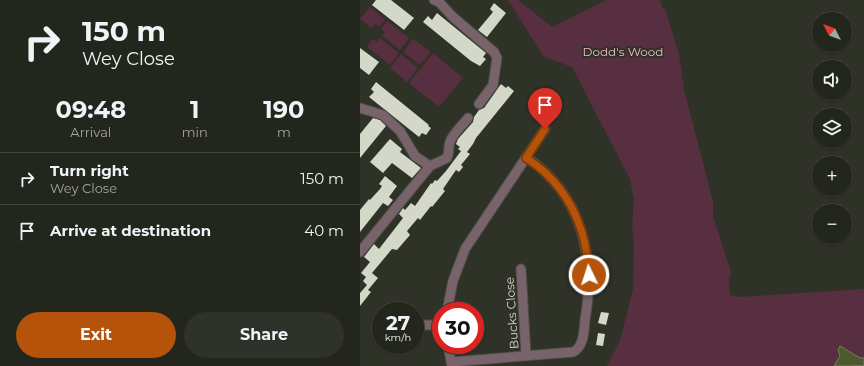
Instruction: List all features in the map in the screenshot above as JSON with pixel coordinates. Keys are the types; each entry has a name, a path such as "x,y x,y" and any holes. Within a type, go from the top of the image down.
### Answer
{"street":[{"path":"434,0 439,2 453,17 494,52 497,58 493,85 479,104"},
{"path":"360,108 383,115 400,131 415,156 430,166"},
{"path":"360,252 430,166 447,158 450,151 448,144 468,118"},
{"path":"449,302 453,281 465,249 545,129"},
{"path":"450,354 452,364 573,352 578,349 581,342 586,314 589,275 588,257 584,238 578,219 569,202 553,180 526,158"},
{"name":"Bucks Close","path":"521,269 526,356"}],"green space":[{"name":"Dodd's Wood","path":"508,0 518,0 552,27 606,0 660,0 662,8 666,11 679,55 684,89 713,202 713,216 731,272 729,282 730,295 739,297 864,289 864,366 607,366 620,341 633,289 634,242 632,226 634,199 630,179 572,67 543,56"},
{"path":"370,7 385,19 379,27 375,24 372,28 360,19"},
{"path":"387,21 409,38 400,50 382,36 385,32 381,29"},
{"path":"380,38 399,53 390,65 367,47 373,39 377,42"},
{"path":"413,39 431,52 420,65 403,52"},
{"path":"433,53 463,78 439,107 409,83"},
{"path":"401,54 418,68 407,82 390,68"}],"shaded area":[{"path":"840,346 860,358 864,358 864,366 834,366 840,356 838,350"}],"building":[{"path":"376,0 391,0 414,18 404,30 372,5"},
{"path":"494,3 506,13 487,37 478,30 493,12 490,9"},
{"path":"437,13 486,53 483,57 486,59 480,66 471,61 423,22 428,16 432,20"},
{"path":"360,48 379,62 369,75 360,68"},
{"path":"376,82 429,125 428,126 431,128 426,135 422,133 419,137 369,97 374,92 371,89"},
{"path":"501,84 506,88 508,86 514,91 476,138 467,152 470,154 461,165 463,167 459,172 456,170 443,189 445,191 420,220 418,218 407,231 410,235 397,250 392,249 372,273 378,278 368,290 371,292 360,306 360,293 367,285 363,281 366,277 361,273 370,262 364,257 374,244 379,249 403,218 399,214 403,208 405,210 411,203 415,206 431,183 432,184 435,180 437,181 446,171 461,151 458,149 460,147 456,144 458,139 473,122 474,117 479,110 484,108"},
{"path":"373,118 380,120 386,126 360,158 360,134"},
{"path":"390,139 402,149 400,152 421,168 412,178 392,163 383,173 370,162"},
{"path":"385,176 397,186 389,197 393,200 388,206 383,203 360,232 360,210 380,189 382,186 379,184"},
{"path":"601,312 609,313 606,325 598,323"},
{"path":"598,333 605,334 603,346 596,345"}],"route":[{"path":"545,129 526,158 533,162 553,180 569,202 578,219 584,238 588,257 589,275"}]}
